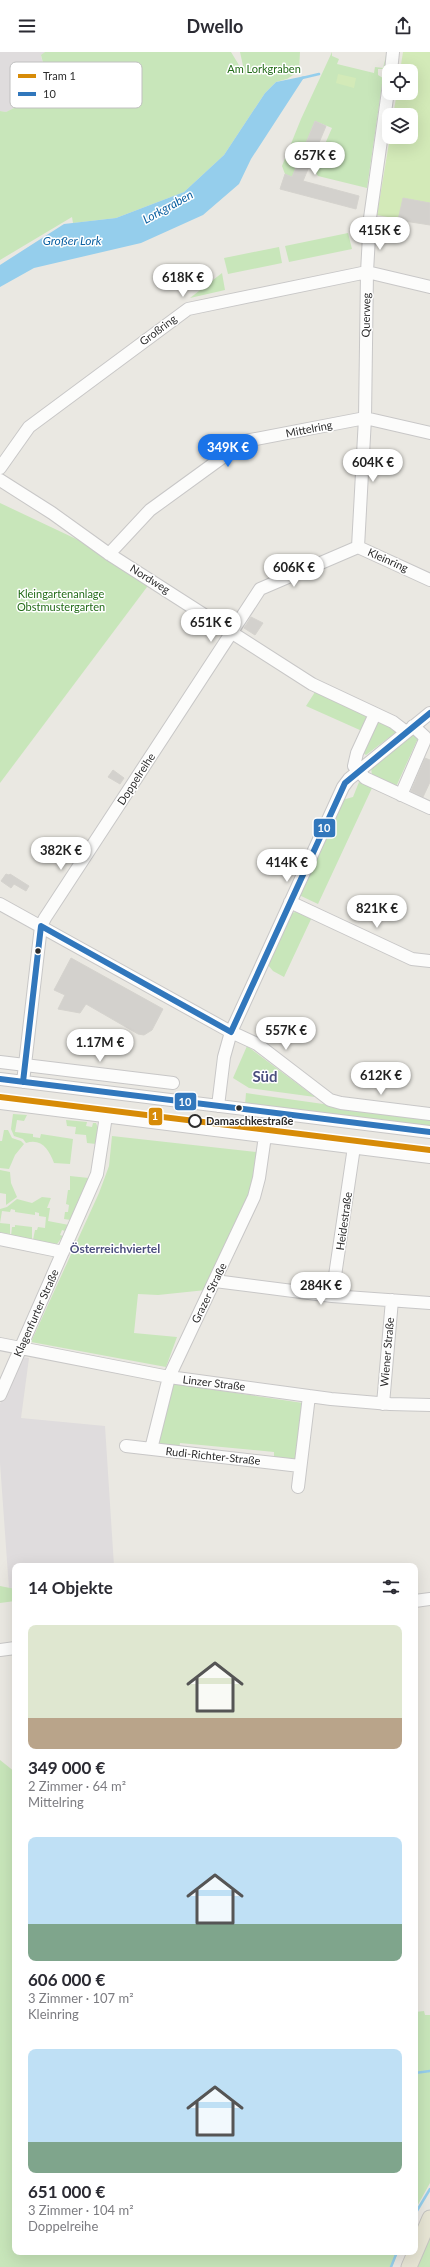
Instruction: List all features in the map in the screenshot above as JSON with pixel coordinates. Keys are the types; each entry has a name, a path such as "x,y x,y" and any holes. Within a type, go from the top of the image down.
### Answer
{"main road":[{"path":"418,2246 430,2218"},
{"path":"409,2267 414,2255"}],"street":[{"path":"392,64 393,52"},
{"name":"Querweg","path":"358,547 365,418 367,272 370,218 387,100"},
{"name":"Großring","path":"0,468 29,427 188,309 367,272 430,287"},
{"name":"Mittelring","path":"109,554 150,510 245,441 365,418 430,433"},
{"name":"Nordweg","path":"0,480 52,513 109,554 312,684 410,729 424,737 424,742 401,795"},
{"name":"Kleinring","path":"232,633 260,589 358,547 430,580"},
{"name":"Doppelreihe","path":"41,926 232,633"},
{"path":"218,1106 224,1056 231,1032 343,787 358,772 430,713"},
{"path":"375,714 356,756 354,766 358,772 366,778 430,808"},
{"path":"290,902 412,959 430,961"},
{"path":"0,904 231,1032 257,1044 325,1097 341,1103 430,1114"},
{"path":"23,1082 41,926"},
{"path":"0,1062 173,1083"},
{"path":"0,1079 430,1132"},
{"path":"0,1103 430,1157"},
{"name":"Klagenfurter Straße","path":"0,1395 97,1174 106,1116"},
{"name":"Grazer Straße","path":"151,1449 168,1377 254,1198 259,1178 265,1136"},
{"name":"Heidestraße","path":"332,1296 354,1147"},
{"path":"0,1240 63,1252"},
{"path":"215,1281 332,1296 430,1303"},
{"name":"Wiener Straße","path":"382,1404 392,1300"},
{"name":"Linzer Straße","path":"0,1344 168,1377 309,1396 382,1404 430,1405"},
{"path":"298,1487 309,1396"},
{"name":"Rudi-Richter-Straße","path":"126,1446 300,1466"},
{"path":"418,1601 430,1599"},
{"path":"0,1650 12,1648"}],"shaded area":[{"path":"0,52 45,52 41,56 43,62 10,62 10,108 14,108 6,112 0,111"},
{"path":"20,1357 29,1358 21,1418 105,1426 114,1563 12,1563 12,1589 9,1589 0,1463 0,1404"}],"green space":[{"name":"Am Lorkgraben","path":"45,52 231,52 245,75 240,52 300,52 299,71 287,79 276,82 265,93 224,155 184,192 116,218 73,223 72,217 0,260 0,111 6,112 14,108 142,108 142,62 43,62 41,55"},
{"path":"332,52 332,56 339,59 337,64 374,73 375,67 382,68 378,69 378,75 382,77 382,85 367,188 318,176 314,169 332,128 315,121 292,177 285,174 282,166 301,119"},
{"path":"403,52 430,52 430,225 377,215 389,144 418,144 418,108 394,108 396,100 418,100 418,64 401,64"},
{"path":"338,74 356,78 354,88 336,83"},
{"path":"348,233 352,249 289,262 285,246"},
{"path":"279,247 282,263 228,274 224,258"},
{"path":"222,273 225,290 190,298"},
{"name":"Kleingartenanlage Obstmustergarten","path":"0,503 91,546 145,581 147,587 0,783"},
{"path":"315,692 320,692 368,716 362,731 306,706"},
{"path":"381,720 395,729 395,733 366,755 362,752 377,721"},
{"path":"413,733 419,736 395,789 372,776 371,767"},
{"path":"359,782 372,788 318,904 299,895 342,800 353,797"},
{"path":"299,911 312,917 284,977 273,971 268,965 292,913"},
{"path":"247,1046 315,1097 249,1088 233,1078"},
{"path":"246,1093 430,1119 430,1128 245,1105"},
{"path":"13,1114 27,1115 24,1121 17,1120 15,1132 33,1134 33,1137 40,1138 41,1134 73,1139 70,1164 54,1163 44,1146 36,1142 26,1143 23,1139 14,1136 11,1129"},
{"path":"66,1120 87,1122 86,1126 92,1127 93,1123 96,1123 98,1128 96,1144 87,1143 86,1135 75,1134 76,1127 67,1126"},
{"path":"4,1130 8,1130 12,1138 21,1141 24,1144 15,1155 9,1169 0,1168 0,1141 2,1141"},
{"path":"112,1136 257,1152 250,1199 206,1290 158,1295 138,1294 134,1333 177,1337 166,1367 31,1342 99,1193 109,1166"},
{"path":"0,1170 10,1172 11,1183 17,1197 6,1205 6,1194 0,1193"},
{"path":"70,1176 89,1178 71,1220 64,1219 65,1212 68,1212 69,1205 66,1204 68,1190 70,1190"},
{"path":"42,1197 51,1198 47,1208 50,1208 48,1221 69,1225 65,1231 62,1230 60,1235 63,1236 57,1244 33,1240 35,1230 37,1230 38,1227 45,1228 46,1217 39,1216 39,1213 35,1212 35,1215 15,1212 15,1210 11,1209 10,1212 2,1211 0,1223 0,1209 7,1207 17,1199 32,1203"},
{"path":"0,1223 10,1224 10,1234 0,1233"},
{"path":"15,1225 32,1227 32,1239 11,1236 12,1227 15,1227"},
{"path":"175,1384 303,1403 296,1459 274,1458 274,1452 180,1443 179,1449 158,1444 171,1387"},
{"path":"0,1586 12,1588 12,1601 0,1603"},
{"path":"0,1760 12,1770 12,2255 397,2255 392,2267 0,2267"},
{"path":"424,2011 425,2015 430,2015 430,2183 418,2205 418,2012"},
{"path":"430,2234 430,2267 415,2267"}],"water":[{"name":"Großer Lork","path":"305,76 251,159 239,184 203,215 141,243 34,268 0,287 0,265 64,224 116,218 184,192 224,155 265,93 276,82"}],"building":[{"path":"315,121 326,126 303,181 359,196 356,209 280,189 285,174 292,177"},
{"path":"403,198 430,203 430,225 398,220"},
{"path":"251,617 263,623 255,635 244,628"},
{"path":"425,758 430,760 430,782 423,797 411,791"},
{"path":"113,770 124,778 120,784 108,777"},
{"path":"6,874 10,874 29,886 26,891 14,884 11,888 1,881"},
{"path":"71,958 163,1009 152,1030 144,1035 138,1034 86,1004 80,1013 58,1009 65,995 54,990"}],"waterway":[{"name":"Lorkgraben","path":"302,78 319,74"},
{"path":"418,2073 430,2071"},
{"path":"418,2209 430,2189"},
{"path":"391,2267 396,2255"}],"tram line":[{"name":"1","path":"0,1097 430,1150"}],"transit line":[{"name":"10","path":"23,1082 41,926 231,1032 345,783 430,713"},
{"name":"10","path":"0,1079 430,1132"}],"place":[{"name":"Damaschkestraße","path":"195,1121"}],"district":[{"name":"Süd","path":"265,1077"},
{"name":"Österreichviertel","path":"115,1249"}]}
